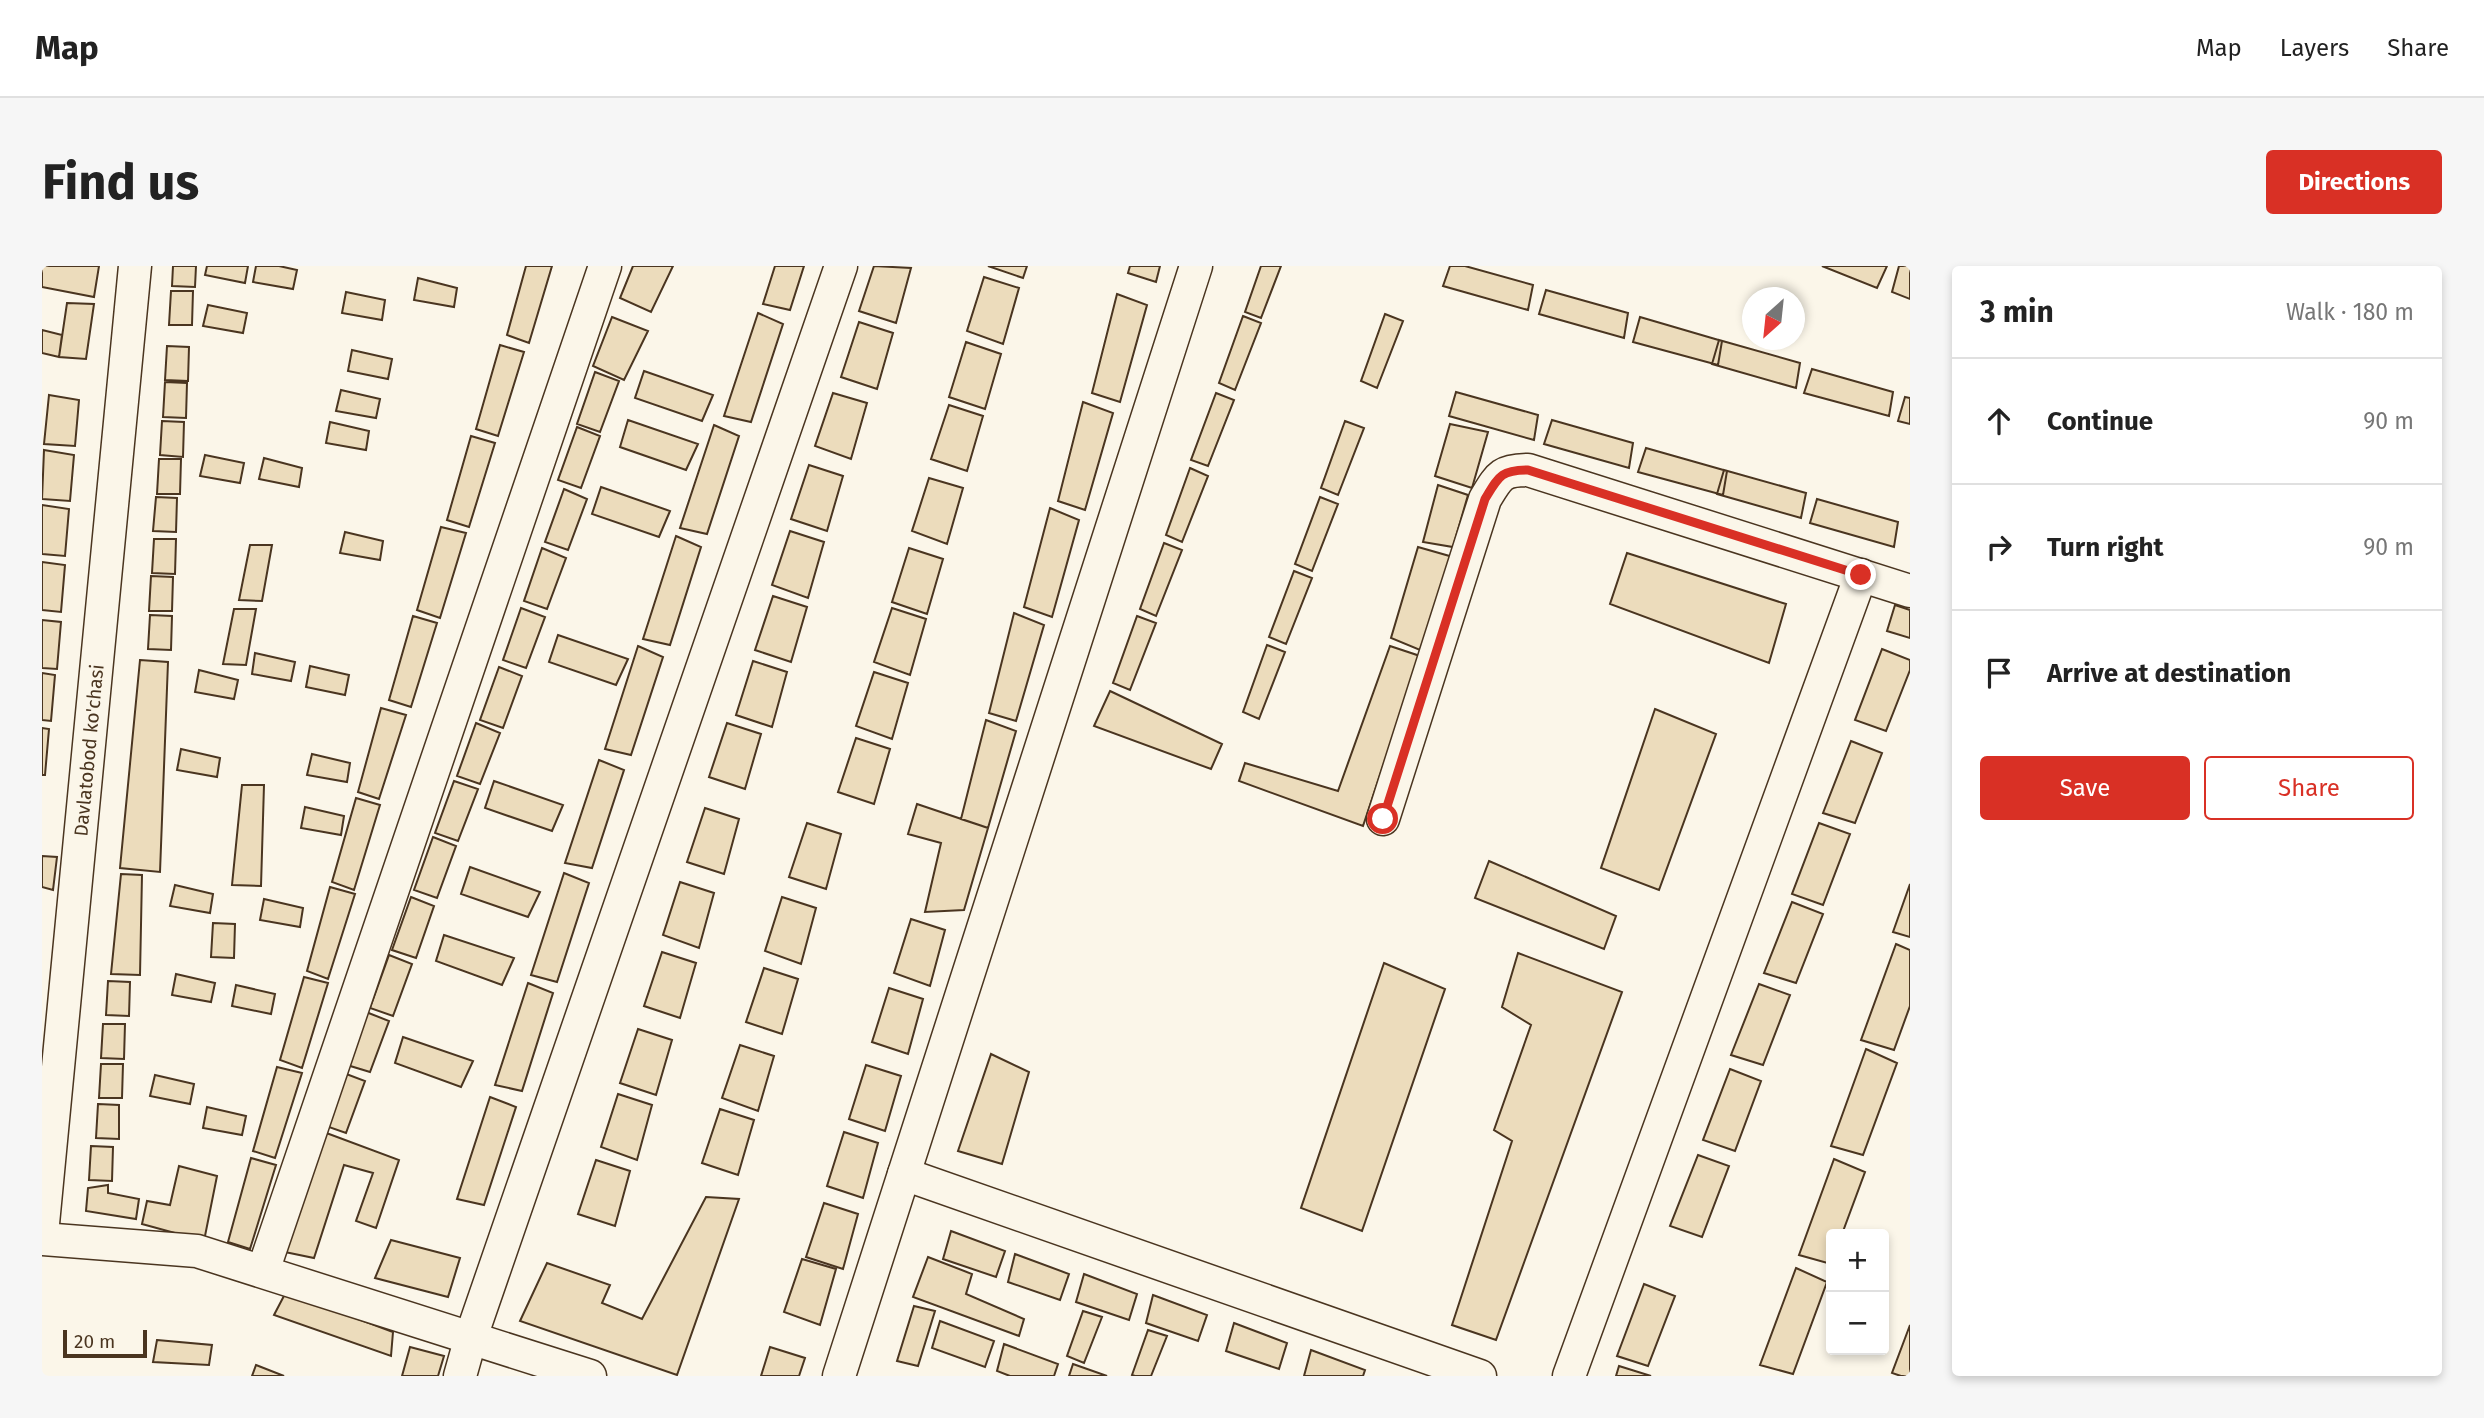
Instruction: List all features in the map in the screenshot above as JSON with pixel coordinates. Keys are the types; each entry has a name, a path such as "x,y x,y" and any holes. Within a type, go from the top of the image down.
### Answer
{"street":[{"name":"Davlatobod ko'chasi","path":"42,1237 135,266"},
{"path":"263,1271 605,266"},
{"path":"460,1376 471,1336 841,266"},
{"path":"839,1376 1196,266"},
{"path":"1383,819 1485,499 1496,480 1510,470 1528,470 1910,591"},
{"path":"1569,1376 1861,575"},
{"path":"904,1174 1480,1376"},
{"path":"42,1237 197,1251 590,1376"}],"building":[{"path":"42,266 99,266 94,297 42,287"},
{"path":"173,266 196,266 195,287 172,286"},
{"path":"207,266 248,266 245,283 205,275"},
{"path":"256,266 279,266 297,270 293,289 253,282"},
{"path":"526,266 552,266 529,343 507,335"},
{"path":"633,266 673,266 651,312 620,298"},
{"path":"775,266 804,266 790,310 763,304"},
{"path":"874,266 911,268 896,323 859,311"},
{"path":"988,266 1027,266 1023,278"},
{"path":"1130,266 1160,266 1156,282 1128,273"},
{"path":"1261,266 1281,266 1261,318 1245,312"},
{"path":"1450,266 1465,266 1533,285 1528,310 1443,286"},
{"path":"1822,266 1887,266 1877,288"},
{"path":"1899,266 1910,266 1910,299 1892,292"},
{"path":"984,277 1019,288 1003,344 967,331"},
{"path":"418,278 457,288 454,307 414,300"},
{"path":"1546,290 1628,313 1624,338 1539,314"},
{"path":"171,291 193,291 192,325 169,325"},
{"path":"346,292 385,300 382,320 342,313"},
{"path":"1117,294 1147,305 1120,402 1092,393"},
{"path":"67,303 94,304 86,359 59,357"},
{"path":"208,305 247,313 243,333 203,326"},
{"path":"758,313 783,324 751,422 724,416"},
{"path":"1385,314 1403,321 1377,388 1361,381"},
{"path":"1243,316 1261,323 1235,390 1219,383"},
{"path":"612,317 648,331 624,380 593,366"},
{"path":"1640,317 1722,341 1718,365 1633,342"},
{"path":"859,322 893,333 877,389 841,377"},
{"path":"42,330 62,335 59,357 42,353"},
{"path":"1719,340 1742,347 1742,350 1754,350 1800,363 1796,388 1712,364"},
{"path":"966,342 1001,354 985,409 949,397"},
{"path":"500,345 524,352 498,436 476,429"},
{"path":"167,346 189,347 188,381 165,380"},
{"path":"352,350 392,359 388,379 348,371"},
{"path":"1812,369 1893,392 1889,416 1804,393"},
{"path":"644,371 713,395 702,421 635,398"},
{"path":"595,372 619,381 600,432 577,424"},
{"path":"165,382 187,383 186,418 163,417"},
{"path":"341,390 380,399 376,418 336,411"},
{"path":"1456,392 1538,415 1534,440 1449,416"},
{"path":"833,393 867,403 851,459 815,446"},
{"path":"1216,393 1234,400 1208,466 1191,460"},
{"path":"49,395 79,400 75,446 44,444"},
{"path":"1905,397 1910,398 1910,424 1898,421"},
{"path":"1083,402 1113,413 1085,510 1058,501"},
{"path":"949,405 983,416 967,471 931,459"},
{"path":"628,420 698,444 686,470 620,447"},
{"path":"1552,420 1633,443 1629,468 1544,444"},
{"path":"162,421 184,422 183,457 160,455"},
{"path":"1345,421 1364,428 1338,495 1321,488"},
{"path":"330,422 369,431 366,450 326,443"},
{"path":"1450,424 1488,432 1472,488 1435,476"},
{"path":"714,425 739,436 707,534 680,528"},
{"path":"577,427 600,436 581,488 558,480"},
{"path":"471,436 495,443 469,527 447,520"},
{"path":"1646,448 1727,471 1723,495 1638,472"},
{"path":"44,450 74,455 70,501 42,499"},
{"path":"205,455 244,463 240,483 200,476"},
{"path":"264,458 302,468 299,487 259,479"},
{"path":"159,459 181,459 180,494 157,494"},
{"path":"809,465 843,476 827,531 791,519"},
{"path":"1190,468 1208,476 1182,542 1166,535"},
{"path":"1724,470 1806,493 1801,518 1717,494"},
{"path":"929,478 963,488 947,544 912,531"},
{"path":"1438,485 1468,495 1453,547 1423,542"},
{"path":"601,487 670,511 659,537 592,514"},
{"path":"564,489 587,499 568,550 545,542"},
{"path":"156,497 177,498 176,532 153,531"},
{"path":"1320,497 1338,504 1312,571 1295,564"},
{"path":"1817,499 1898,522 1894,547 1810,523"},
{"path":"42,505 69,509 65,556 42,554"},
{"path":"1050,508 1079,520 1052,617 1024,607"},
{"path":"441,527 466,533 440,618 417,610"},
{"path":"790,531 824,542 808,598 772,585"},
{"path":"345,532 383,541 380,560 340,553"},
{"path":"676,536 701,547 670,645 643,639"},
{"path":"154,539 176,539 175,574 152,573"},
{"path":"1164,543 1182,550 1156,616 1140,609"},
{"path":"250,545 272,545 262,601 239,600"},
{"path":"1418,547 1453,557 1420,650 1391,638"},
{"path":"542,548 566,558 547,609 524,601"},
{"path":"909,548 943,559 927,614 892,602"},
{"path":"1627,553 1786,604 1769,663 1610,604"},
{"path":"42,562 65,565 61,612 42,610"},
{"path":"1294,571 1312,578 1286,644 1269,637"},
{"path":"151,576 173,577 172,611 149,611"},
{"path":"773,596 807,607 791,662 755,650"},
{"path":"1895,605 1910,610 1910,638 1887,631"},
{"path":"521,608 545,617 526,668 503,660"},
{"path":"892,608 926,619 910,675 874,662"},
{"path":"234,609 256,609 246,665 223,664"},
{"path":"1014,613 1044,625 1016,721 989,713"},
{"path":"150,615 172,616 171,650 148,649"},
{"path":"413,616 437,623 411,707 389,700"},
{"path":"1137,616 1156,623 1130,690 1113,683"},
{"path":"42,620 61,622 57,669 42,668"},
{"path":"558,635 628,659 616,685 549,662"},
{"path":"1267,645 1285,652 1259,719 1243,712"},
{"path":"638,646 663,657 631,755 605,749"},
{"path":"1390,646 1420,656 1363,826 1239,781 1245,763 1338,791"},
{"path":"1882,649 1910,660 1910,670 1886,731 1855,720"},
{"path":"255,653 295,662 291,681 252,674"},
{"path":"140,660 168,662 160,872 120,868"},
{"path":"753,661 787,672 772,727 736,715"},
{"path":"310,666 349,675 345,695 306,687"},
{"path":"499,667 522,676 503,728 480,720"},
{"path":"199,670 238,680 234,699 195,692"},
{"path":"874,672 908,683 892,739 856,726"},
{"path":"42,673 55,675 51,721 42,720"},
{"path":"1110,691 1222,744 1211,769 1094,726"},
{"path":"381,708 406,715 379,799 358,792"},
{"path":"1655,709 1716,734 1659,890 1601,868"},
{"path":"986,720 1016,731 988,828 961,819"},
{"path":"476,723 500,733 480,784 457,776"},
{"path":"727,723 761,734 745,789 709,777"},
{"path":"42,728 49,729 45,775 42,775"},
{"path":"856,738 890,749 874,804 838,792"},
{"path":"1851,741 1882,753 1855,823 1823,813"},
{"path":"181,749 220,758 217,777 177,770"},
{"path":"312,754 350,763 347,782 307,775"},
{"path":"599,760 624,770 592,868 565,863"},
{"path":"454,781 478,789 458,841 435,833"},
{"path":"494,781 563,805 552,831 485,808"},
{"path":"242,785 264,785 261,886 232,885"},
{"path":"356,798 380,805 354,890 332,882"},
{"path":"917,804 988,828 964,910 925,912 941,843 908,834"},
{"path":"305,807 344,816 341,835 301,828"},
{"path":"705,808 739,819 724,874 687,862"},
{"path":"807,823 841,834 826,889 789,877"},
{"path":"1819,823 1850,834 1823,905 1792,894"},
{"path":"433,837 456,846 437,898 414,890"},
{"path":"42,856 57,857 53,890 42,887"},
{"path":"1489,861 1616,916 1604,949 1475,898"},
{"path":"470,867 540,892 528,917 461,894"},
{"path":"564,873 589,883 557,982 531,975"},
{"path":"121,874 142,875 140,975 111,974"},
{"path":"680,882 714,893 699,948 663,935"},
{"path":"1910,884 1910,937 1893,932"},
{"path":"175,885 213,894 210,913 170,906"},
{"path":"330,887 355,894 328,979 307,971"},
{"path":"411,897 434,906 416,958 392,950"},
{"path":"782,897 816,908 801,964 765,951"},
{"path":"264,899 303,908 300,927 260,920"},
{"path":"1792,902 1823,914 1796,983 1764,973"},
{"path":"911,919 945,930 930,986 894,973"},
{"path":"213,923 235,924 234,958 211,957"},
{"path":"444,935 514,958 502,985 436,961"},
{"path":"1896,944 1910,950 1910,1006 1894,1050 1861,1040"},
{"path":"662,952 696,963 680,1018 644,1006"},
{"path":"1518,953 1622,992 1496,1340 1452,1325 1512,1141 1494,1130 1531,1025 1502,1007"},
{"path":"389,955 412,964 393,1016 370,1008"},
{"path":"1384,963 1445,989 1362,1231 1301,1208"},
{"path":"764,968 798,979 782,1034 746,1022"},
{"path":"176,974 215,983 211,1002 172,995"},
{"path":"304,977 328,983 302,1068 280,1060"},
{"path":"108,981 130,982 129,1016 106,1015"},
{"path":"528,983 553,993 522,1091 495,1085"},
{"path":"1759,984 1790,995 1763,1065 1731,1055"},
{"path":"236,985 275,994 271,1014 232,1006"},
{"path":"889,988 923,999 908,1054 872,1042"},
{"path":"366,1012 389,1021 370,1072 347,1065"},
{"path":"103,1024 125,1024 124,1059 101,1058"},
{"path":"638,1029 672,1040 656,1095 620,1083"},
{"path":"403,1037 473,1061 461,1087 395,1063"},
{"path":"740,1045 774,1056 758,1111 722,1098"},
{"path":"1866,1049 1897,1063 1863,1155 1831,1146"},
{"path":"991,1054 1029,1072 1002,1164 958,1151"},
{"path":"101,1064 123,1064 122,1098 99,1098"},
{"path":"866,1065 901,1076 885,1131 849,1119"},
{"path":"277,1067 302,1073 275,1158 253,1151"},
{"path":"1730,1069 1761,1081 1735,1151 1703,1140"},
{"path":"341,1072 365,1081 346,1133 323,1125"},
{"path":"155,1075 194,1084 190,1104 150,1096"},
{"path":"618,1094 652,1105 637,1160 601,1147"},
{"path":"490,1097 516,1107 484,1205 457,1199"},
{"path":"98,1104 119,1105 119,1139 96,1138"},
{"path":"207,1107 246,1116 242,1135 203,1128"},
{"path":"720,1109 754,1120 738,1175 702,1163"},
{"path":"321,1131 399,1160 376,1228 356,1221 373,1173 344,1165 314,1258 280,1251"},
{"path":"844,1132 878,1143 863,1198 827,1186"},
{"path":"91,1146 113,1147 112,1181 89,1180"},
{"path":"1698,1155 1729,1166 1702,1237 1670,1226"},
{"path":"251,1158 276,1165 250,1249 228,1242"},
{"path":"1834,1159 1865,1172 1844,1229 1826,1229 1826,1263 1799,1255"},
{"path":"596,1160 630,1171 615,1226 578,1214"},
{"path":"179,1166 217,1176 204,1241 142,1224 147,1201 170,1205"},
{"path":"108,1185 108,1193 139,1199 136,1219 86,1211 88,1188"},
{"path":"706,1197 739,1199 677,1375 520,1321 547,1263 610,1285 602,1303 642,1319"},
{"path":"824,1203 858,1214 843,1269 806,1257"},
{"path":"951,1231 1005,1251 996,1277 943,1259"},
{"path":"391,1240 460,1258 448,1297 375,1278"},
{"path":"1015,1254 1069,1274 1060,1300 1008,1282"},
{"path":"928,1257 972,1274 966,1294 1024,1319 1019,1336 913,1297"},
{"path":"802,1259 836,1269 820,1325 784,1312"},
{"path":"1796,1268 1826,1282 1793,1374 1760,1365"},
{"path":"1084,1274 1137,1294 1129,1320 1076,1302"},
{"path":"1644,1284 1675,1296 1648,1366 1617,1356"},
{"path":"286,1292 393,1332 391,1356 274,1315"},
{"path":"1153,1295 1207,1315 1198,1341 1146,1323"},
{"path":"914,1306 935,1311 918,1366 897,1361"},
{"path":"1083,1311 1102,1317 1084,1363 1067,1356"},
{"path":"940,1321 994,1341 985,1367 932,1348"},
{"path":"1234,1323 1287,1343 1279,1369 1226,1351"},
{"path":"1910,1325 1910,1376 1901,1376 1892,1373"},
{"path":"1148,1330 1167,1336 1151,1376 1135,1376 1132,1375"},
{"path":"157,1340 212,1345 209,1365 153,1362"},
{"path":"1004,1344 1058,1364 1054,1376 1010,1376 997,1371"},
{"path":"410,1347 444,1356 438,1376 402,1376"},
{"path":"770,1347 805,1358 799,1376 761,1376"},
{"path":"1311,1350 1365,1370 1363,1376 1304,1376"},
{"path":"1073,1364 1107,1376 1069,1376"},
{"path":"256,1365 284,1376 252,1376"},
{"path":"1619,1366 1651,1376 1616,1376"}],"route":[{"path":"1383,819 1485,499 1496,480 1510,470 1528,470 1861,575"}]}
